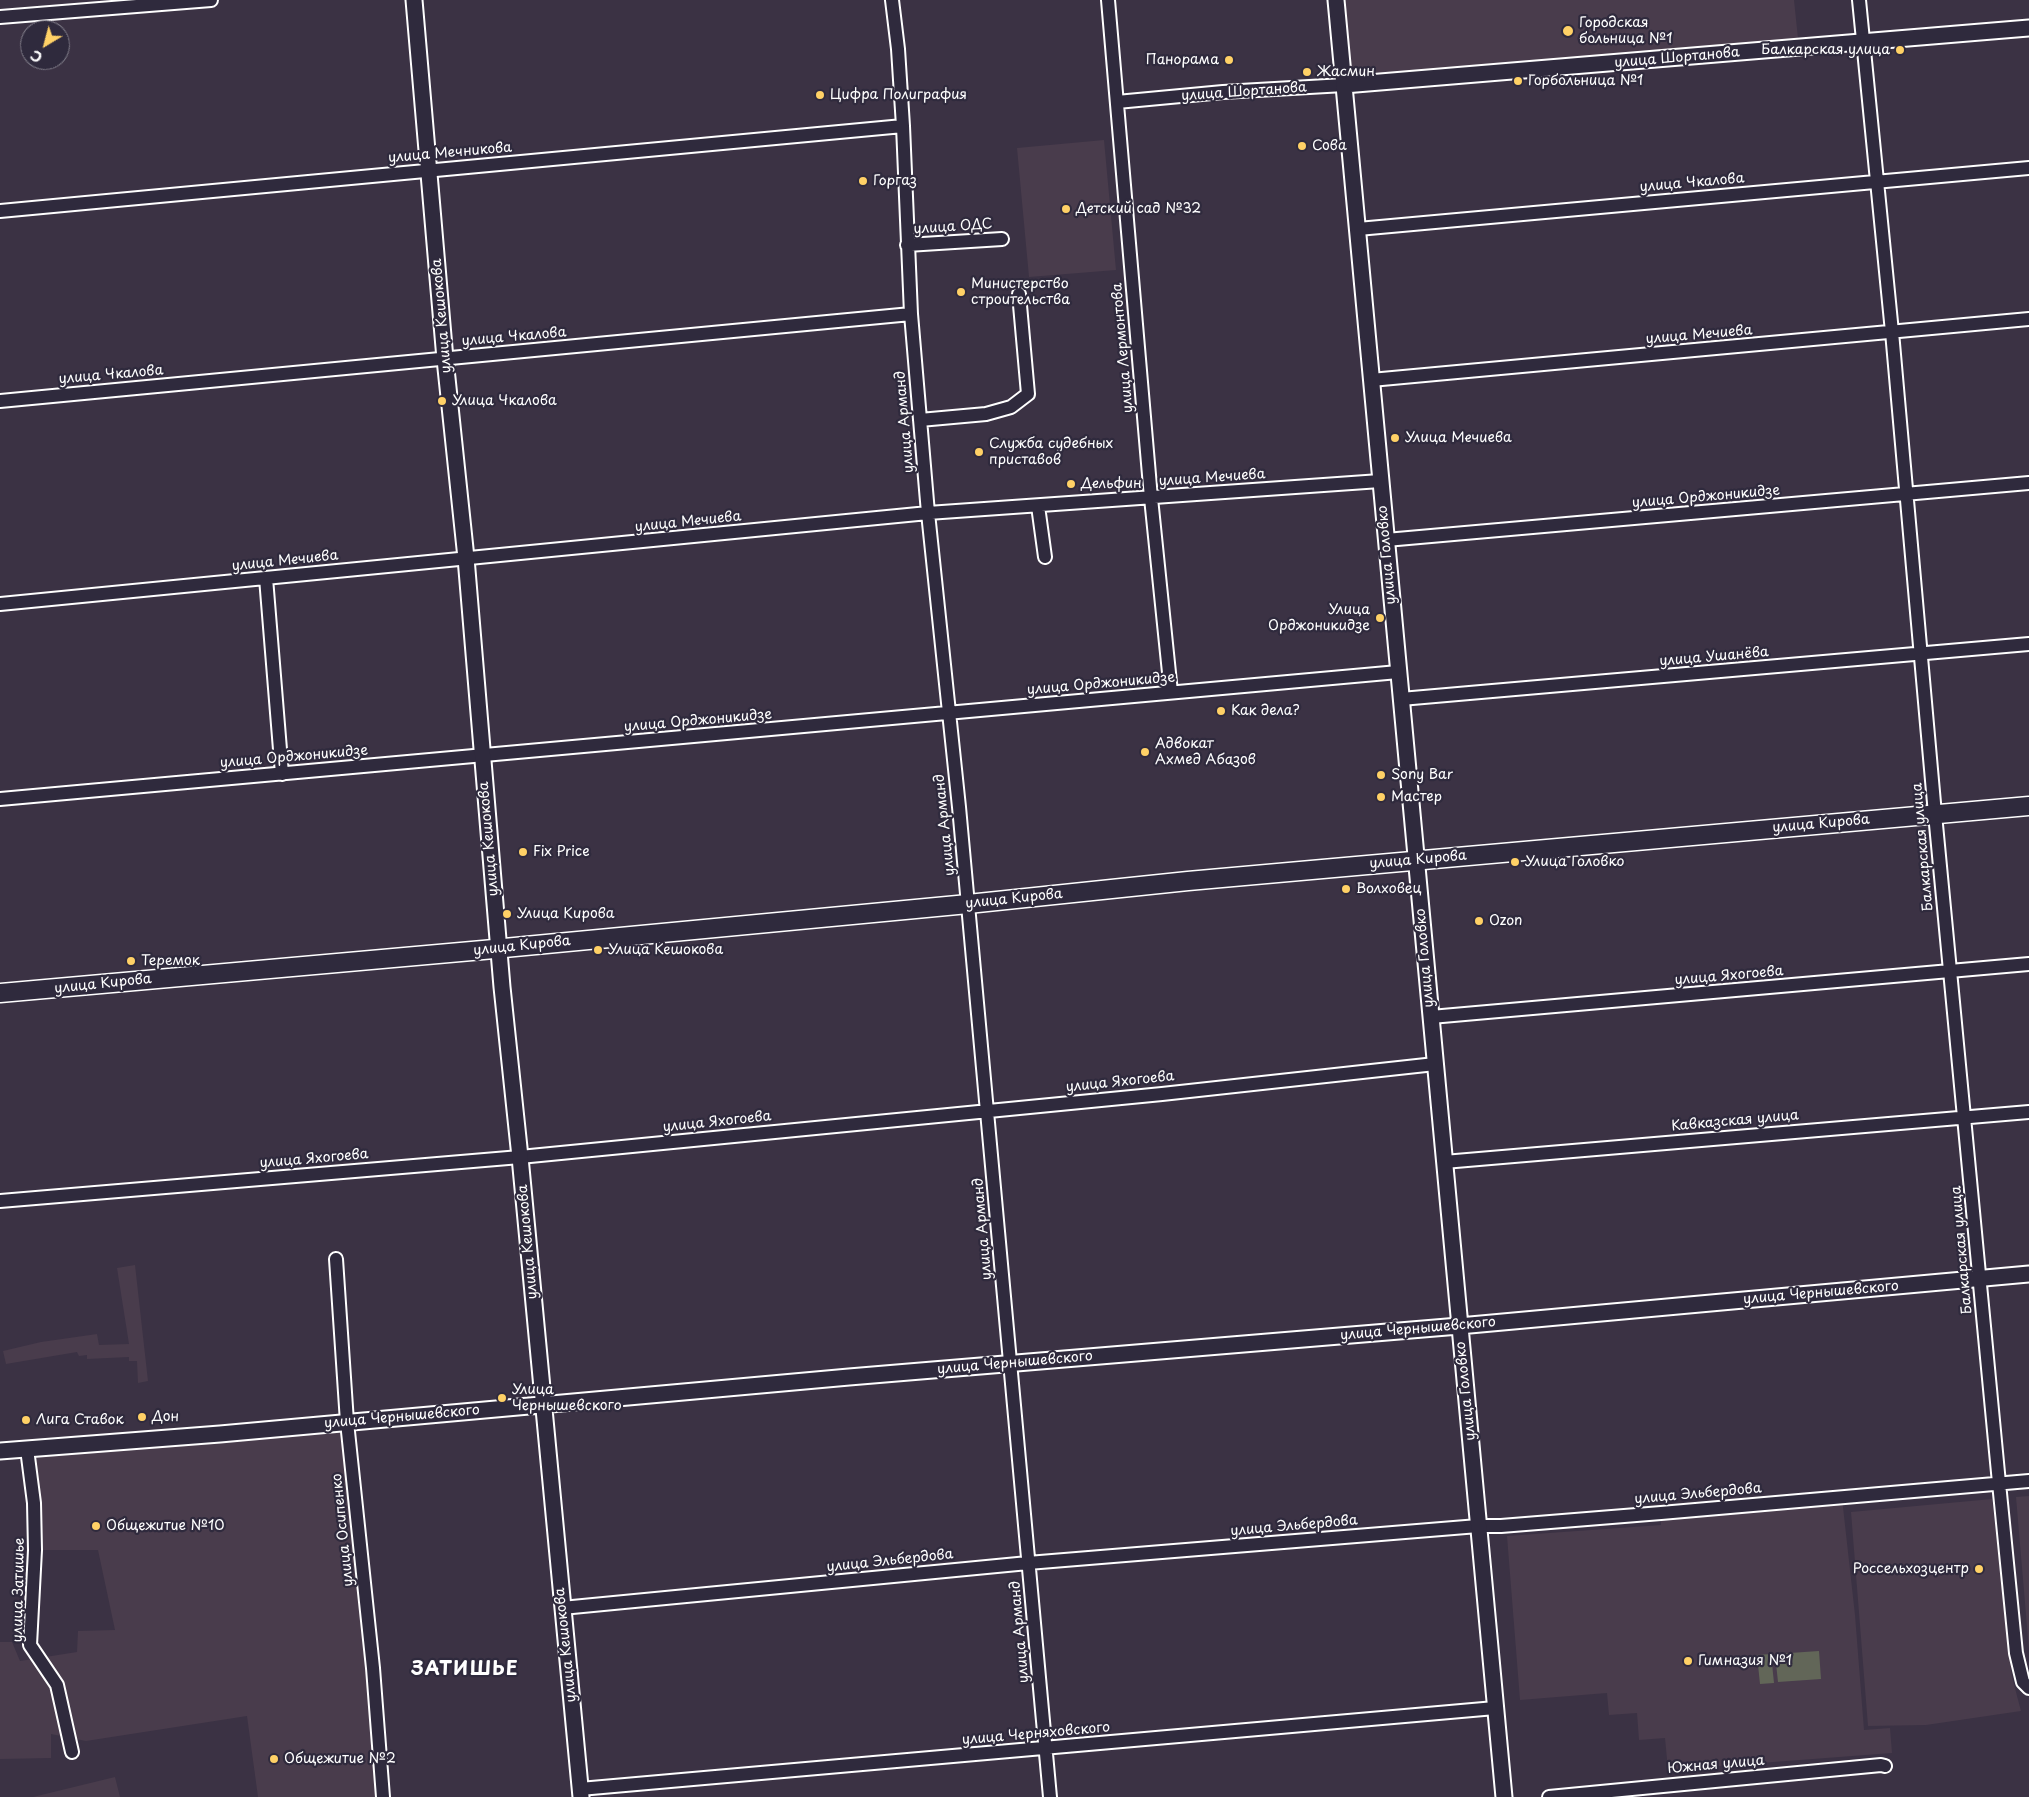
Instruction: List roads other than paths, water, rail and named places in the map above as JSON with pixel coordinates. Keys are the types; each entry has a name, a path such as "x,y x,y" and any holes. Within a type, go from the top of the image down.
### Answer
{"main road":[{"name":"улица Кирова","path":"0,993 968,904 1188,881 2029,806"}],"street":[{"path":"0,17 211,0"},
{"name":"улица Кешокова","path":"414,0 445,359 466,558 498,948 544,1404 580,1793"},
{"name":"улица Арманд","path":"892,0 898,49 903,126 911,314 928,513 968,904 1050,1797"},
{"name":"улица Лермонтова","path":"1108,0 1151,498 1171,692"},
{"name":"улица Головко","path":"1336,0 1504,1797"},
{"name":"Балкарская улица","path":"1859,0 2016,1653 2023,1682 2029,1688"},
{"name":"улица Шортанова","path":"1116,102 1223,92 1344,85 1863,43 2029,28"},
{"name":"улица Мечникова","path":"0,211 429,169 903,126"},
{"name":"улица Чкалова","path":"1358,229 2029,168"},
{"name":"улица ОДС","path":"907,245 1002,239"},
{"path":"920,420 986,414 1011,407 1028,394 1019,294"},
{"name":"улица Чкалова","path":"0,401 911,314"},
{"name":"улица Мечиева","path":"1371,380 2029,319"},
{"name":"улица Мечиева","path":"0,604 928,513 1380,481"},
{"name":"улица Орджоникидзе","path":"1386,540 2029,483"},
{"path":"1038,506 1045,557"},
{"path":"266,578 282,774"},
{"name":"улица Ушанёва","path":"1401,699 2029,644"},
{"name":"улица Орджоникидзе","path":"0,799 1398,672"},
{"name":"улица Яхогоева","path":"1431,1017 2029,964"},
{"name":"улица Яхогоева","path":"0,1201 520,1157 1435,1064"},
{"name":"Кавказская улица","path":"1444,1162 2029,1112"},
{"name":"улица Осипенко","path":"336,1259 347,1422 373,1668 383,1797"},
{"name":"улица Чернышевского","path":"0,1451 1459,1326 2029,1274"},
{"name":"улица Затишье","path":"27,1449 34,1503 35,1550 30,1644 57,1685 72,1752"},
{"name":"улица Эльбердова","path":"562,1608 1028,1563 1478,1526 1501,1526 1642,1515 2029,1481"},
{"name":"улица Черняховского","path":"580,1793 1045,1748 1495,1708"},
{"name":"Южная улица","path":"1549,1797 1881,1764 1884,1766"}],"place":[{"name":"Городская больница №1","path":"1568,31"},
{"name":"Балкарская улица","path":"1900,50"},
{"name":"Панорама","path":"1229,60"},
{"name":"Жасмин","path":"1307,72"},
{"name":"Горбольница №1","path":"1518,81"},
{"name":"Цифра Полиграфия","path":"820,95"},
{"name":"Сова","path":"1302,146"},
{"name":"Горгаз","path":"863,181"},
{"name":"Детский сад №32","path":"1066,209"},
{"name":"Министерство строительства","path":"961,292"},
{"name":"Улица Чкалова","path":"442,401"},
{"name":"Улица Мечиева","path":"1395,438"},
{"name":"Служба судебных приставов","path":"979,452"},
{"name":"Дельфин","path":"1071,484"},
{"name":"Улица Орджоникидзе","path":"1380,618"},
{"name":"Как дела?","path":"1221,711"},
{"name":"Адвокат Ахмед Абазов","path":"1145,752"},
{"name":"Sony Bar","path":"1381,775"},
{"name":"Мастер","path":"1381,797"},
{"name":"Fix Price","path":"523,852"},
{"name":"Улица Головко","path":"1515,862"},
{"name":"Волховец","path":"1346,889"},
{"name":"Улица Кирова","path":"507,914"},
{"name":"Ozon","path":"1479,921"},
{"name":"Улица Кешокова","path":"598,950"},
{"name":"Теремок","path":"131,961"},
{"name":"Улица Чернышевского","path":"502,1398"},
{"name":"Дон","path":"142,1417"},
{"name":"Лига Ставок","path":"26,1420"},
{"name":"Общежитие №10","path":"96,1526"},
{"name":"Россельхозцентр","path":"1979,1569"},
{"name":"Гимназия №1","path":"1688,1661"},
{"name":"Общежитие №2","path":"274,1759"}],"district":[{"name":"ЗАТИШЬЕ","path":"465,1670"}]}
